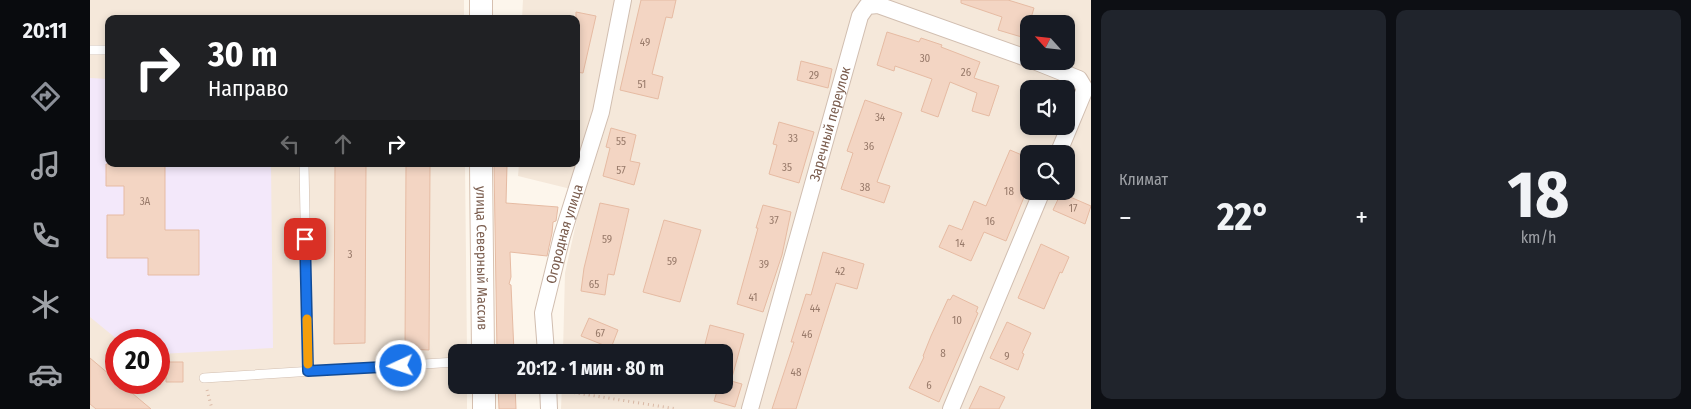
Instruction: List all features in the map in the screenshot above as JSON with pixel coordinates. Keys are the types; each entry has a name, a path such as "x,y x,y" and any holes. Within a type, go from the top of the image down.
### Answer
{"street":[{"path":"481,0 481,15"},
{"name":"Огородная улица","path":"545,344 543,313 562,236 601,112 623,0"},
{"name":"Заречный переулок","path":"750,409 860,16 867,6 878,5 1020,56"},
{"path":"1059,70 1079,79 1085,89 1062,145"},
{"name":"улица Северный Массив","path":"481,167 483,344"},
{"path":"951,409 1038,200"},
{"path":"484,394 484,409"},
{"path":"548,394 549,409"}],"lane":[{"path":"90,50 105,50"},
{"path":"304,167 308,371"},
{"path":"204,378 448,362"}],"path":[{"path":"204,378 212,409"},
{"path":"589,394 677,409"}],"shaded area":[{"path":"90,0 464,0 464,15 105,15 105,167 465,167 467,344 448,344 448,394 467,394 467,409 90,409"},
{"path":"523,0 1091,0 1091,409 561,409 562,394 733,394 733,344 563,344 565,273 583,192 518,176 519,167 580,167 580,15 522,15"},
{"path":"90,78 105,79 105,167 271,167 273,348 170,353 170,329 105,329 90,317"}],"building":[{"path":"641,0 676,0 672,18 666,17 652,74 663,77 658,99 620,90"},
{"path":"961,0 1008,0 1034,8 1032,15 1020,15 1020,37 998,30 1002,17 961,3"},
{"path":"576,12 596,16 583,73 580,73 580,15 576,15"},
{"path":"887,32 919,42 921,38 980,62 974,78 999,86 989,116 972,111 977,93 950,82 938,117 921,111 932,79 895,66 894,71 877,65"},
{"path":"801,61 832,69 828,88 797,80"},
{"path":"865,100 902,113 877,182 890,186 884,203 841,189 853,153 847,151"},
{"path":"779,122 814,132 799,183 769,174 777,145 773,144"},
{"path":"611,128 636,135 630,161 640,163 634,185 603,176 610,148 606,147"},
{"path":"1010,150 1020,154 1020,200 1023,200 1006,241 984,232 971,261 939,247 949,225 962,230 974,201 986,206"},
{"path":"106,167 165,167 165,230 199,230 199,275 148,275 148,258 107,258 107,215 124,215 124,186 106,186"},
{"path":"335,167 366,167 365,343 334,344"},
{"path":"406,167 430,167 429,350 405,349"},
{"path":"494,167 507,167 506,203 558,207 556,221 553,222 547,256 510,252 511,277 509,284 511,285 514,344 497,344"},
{"path":"1075,199 1091,206 1085,224 1053,210 1058,200"},
{"path":"600,203 629,209 614,275 608,274 605,295 581,291 584,268"},
{"path":"763,205 791,212 782,255 763,312 737,304"},
{"path":"664,220 701,230 680,302 643,292"},
{"path":"1041,244 1069,257 1062,273 1060,272 1044,309 1018,298"},
{"path":"823,252 864,264 857,289 836,283 796,409 772,409 794,342 791,342 806,294 811,295"},
{"path":"953,295 978,307 976,312 978,313 939,402 909,388 948,299 950,300"},
{"path":"589,318 618,330 613,344 601,344 581,336"},
{"path":"1007,322 1031,333 1022,353 1024,354 1018,370 990,358"},
{"path":"710,325 744,334 733,374 733,344 705,344"},
{"path":"90,358 105,371 105,394 133,394 151,409 96,409 90,404"},
{"path":"170,362 183,362 183,382 170,382"},
{"path":"733,382 742,384 735,407 714,401 716,394 733,394"},
{"path":"980,386 1005,397 999,409 969,409"},
{"path":"498,394 515,394 516,409 499,409"}],"slow traffic":[{"path":"307,319 308,364"}],"route":[{"path":"305,239 308,371 401,366"}]}
